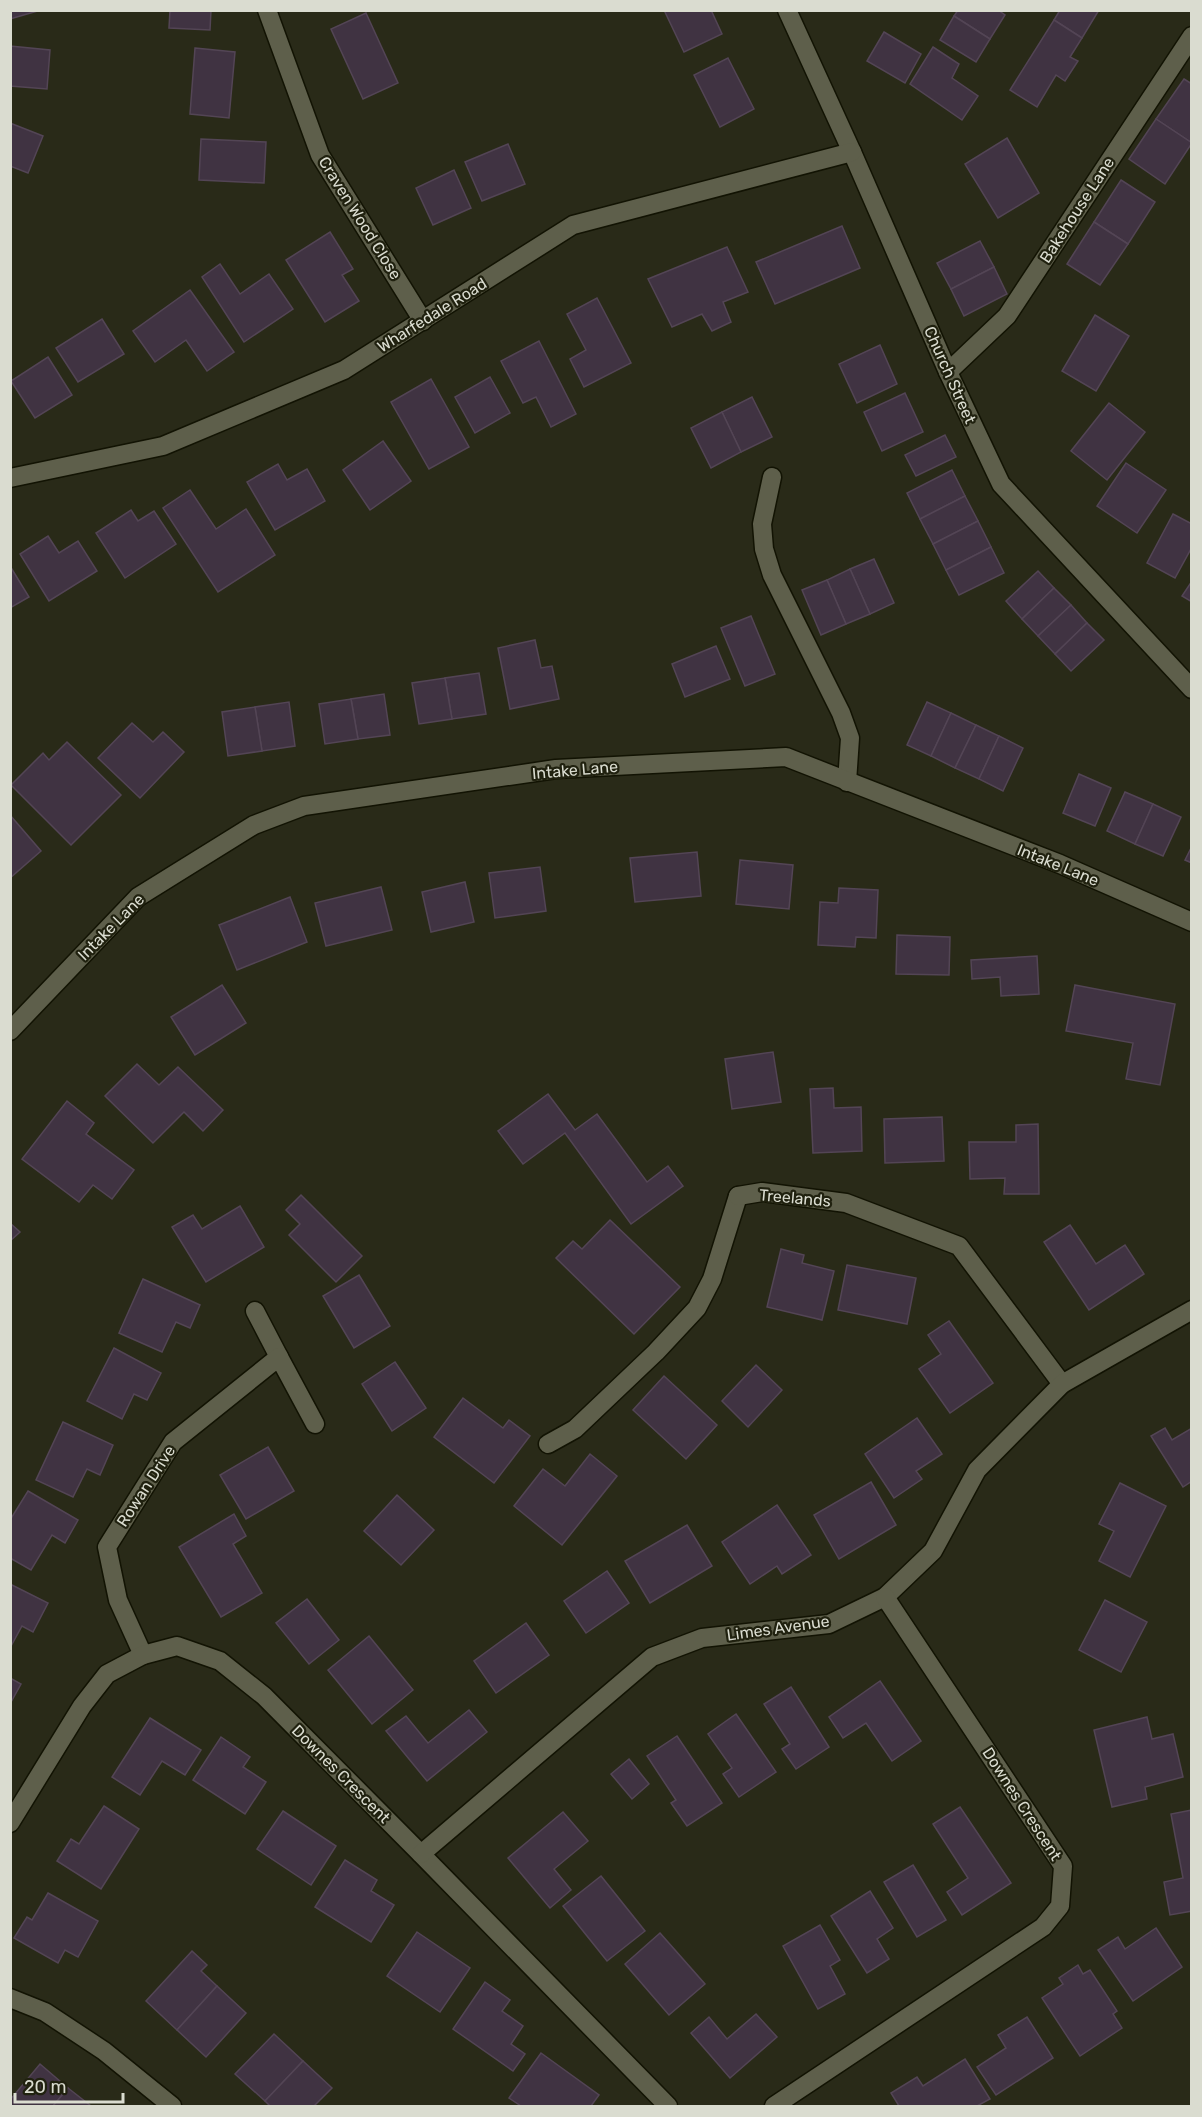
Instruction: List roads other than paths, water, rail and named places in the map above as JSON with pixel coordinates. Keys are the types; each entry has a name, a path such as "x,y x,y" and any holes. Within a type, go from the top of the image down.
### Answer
{"street":[{"name":"Craven Wood Close","path":"267,10 320,155 423,321"},
{"name":"Church Street","path":"787,10 1000,484 1191,689"},
{"name":"Bakehouse Lane","path":"948,372 1007,316 1191,36"},
{"name":"Wharfedale Road","path":"10,478 163,446 344,370 573,225 852,152"},
{"path":"772,477 762,524 764,549 772,575 841,713 850,738 847,782"},
{"name":"Intake Lane","path":"10,1031 138,897 254,825 304,806 556,769 786,758 1060,864 1191,922"},
{"name":"Treelands","path":"548,1444 575,1429 656,1352 697,1308 712,1278 738,1196 762,1192 846,1203 959,1246 1062,1384"},
{"name":"Limes Avenue","path":"421,1854 652,1657 702,1638 829,1624 885,1597 933,1551 977,1470 1062,1384 1191,1310"},
{"path":"255,1311 315,1424"},
{"name":"Rowan Drive","path":"142,1655 118,1600 107,1547 173,1442 279,1357"},
{"name":"Downes Crescent","path":"774,2106 1043,1927 1060,1906 1063,1866 885,1597"},
{"name":"Downes Crescent","path":"10,1823 88,1698 107,1674 142,1655 177,1646 220,1661 264,1696 668,2106"},
{"path":"10,1998 45,2012 104,2050 172,2106"}]}
